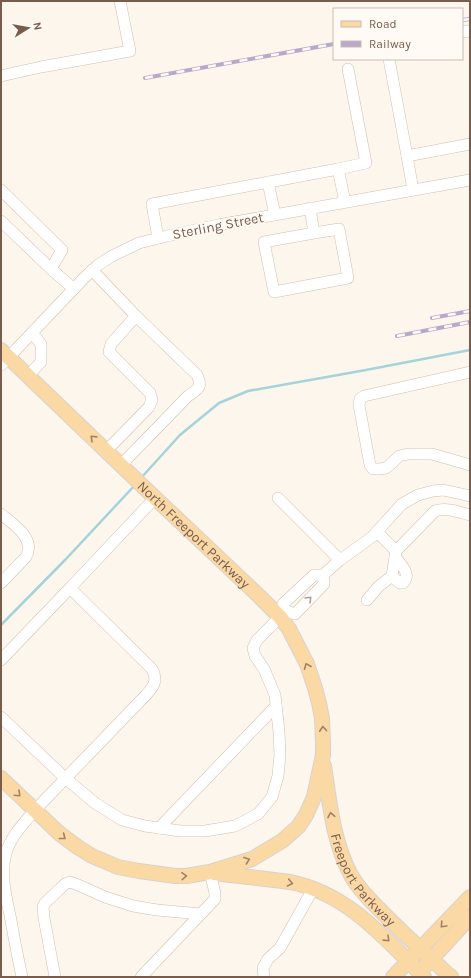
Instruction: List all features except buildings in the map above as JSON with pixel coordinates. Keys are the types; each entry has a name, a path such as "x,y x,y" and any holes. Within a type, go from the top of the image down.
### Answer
{"main road":[{"name":"North Freeport Parkway","path":"4,357 28,376 260,597 283,614 307,664 315,688 322,718 323,755"},
{"path":"1,778 60,834 92,856 118,867 176,876 186,876 210,872 252,859 282,841 298,828 313,801 323,755"},
{"name":"Freeport Parkway","path":"323,755 334,829 339,847 353,878 360,889 384,914 451,977"},
{"name":"Freeport Parkway","path":"210,872 291,882 322,892 343,903 364,918 409,961 420,976"},
{"path":"393,977 470,897"},
{"path":"420,976 432,959 470,917"}],"street":[{"path":"1,76 130,51 120,1"},
{"path":"389,60 413,190"},
{"path":"158,238 152,204 366,163 348,69"},
{"path":"407,156 470,144"},
{"path":"338,169 345,202"},
{"name":"Sterling Street","path":"4,357 32,333 92,270 98,265 139,243 218,225 470,180"},
{"path":"268,182 275,215"},
{"path":"1,190 62,250 51,269"},
{"path":"310,208 314,233"},
{"path":"1,221 74,289"},
{"path":"338,229 348,278 274,292 264,242 314,233 338,229"},
{"path":"92,270 136,316 197,375 200,382 199,388 188,396 121,465"},
{"path":"106,451 149,407 152,400 150,393 109,352 111,344 136,316"},
{"path":"28,376 41,362 41,344 32,333"},
{"path":"470,372 364,396 360,399 359,405 370,465 373,469 386,468 399,456 408,454 432,454 470,465"},
{"path":"1,717 65,778 95,803 122,820 145,826 180,832 205,832 235,826 258,814 272,797 278,776 280,747 275,695 264,669 255,656 254,648 257,640 283,614 295,614 324,584 324,575 340,560 372,537 402,504 418,495 434,491 443,490 470,496"},
{"path":"1,660 70,588 154,496"},
{"path":"278,498 340,560"},
{"path":"367,600 379,586 392,576 395,554 435,511 441,509 470,515"},
{"path":"1,514 24,535 29,547 29,552 26,558 1,583"},
{"path":"377,532 395,554 406,571 407,578 403,583 400,583 392,576"},
{"path":"22,977 6,922 3,868 11,840 35,810 151,690 154,684 155,676 152,669 70,588"},
{"path":"159,828 276,706"},
{"path":"141,977 215,899 210,872"},
{"path":"56,977 43,907 45,903 65,884 70,882 105,897 133,906 156,910 201,914"},
{"path":"264,977 263,968 268,959 280,948 313,889"}],"waterway":[{"path":"141,478 180,435 219,403 248,391 470,350"},
{"path":"1,625 66,559 135,485"}],"railway":[{"path":"463,20 470,19"},
{"path":"145,78 333,44"},
{"path":"432,318 470,311"},
{"path":"397,336 470,322"}]}
